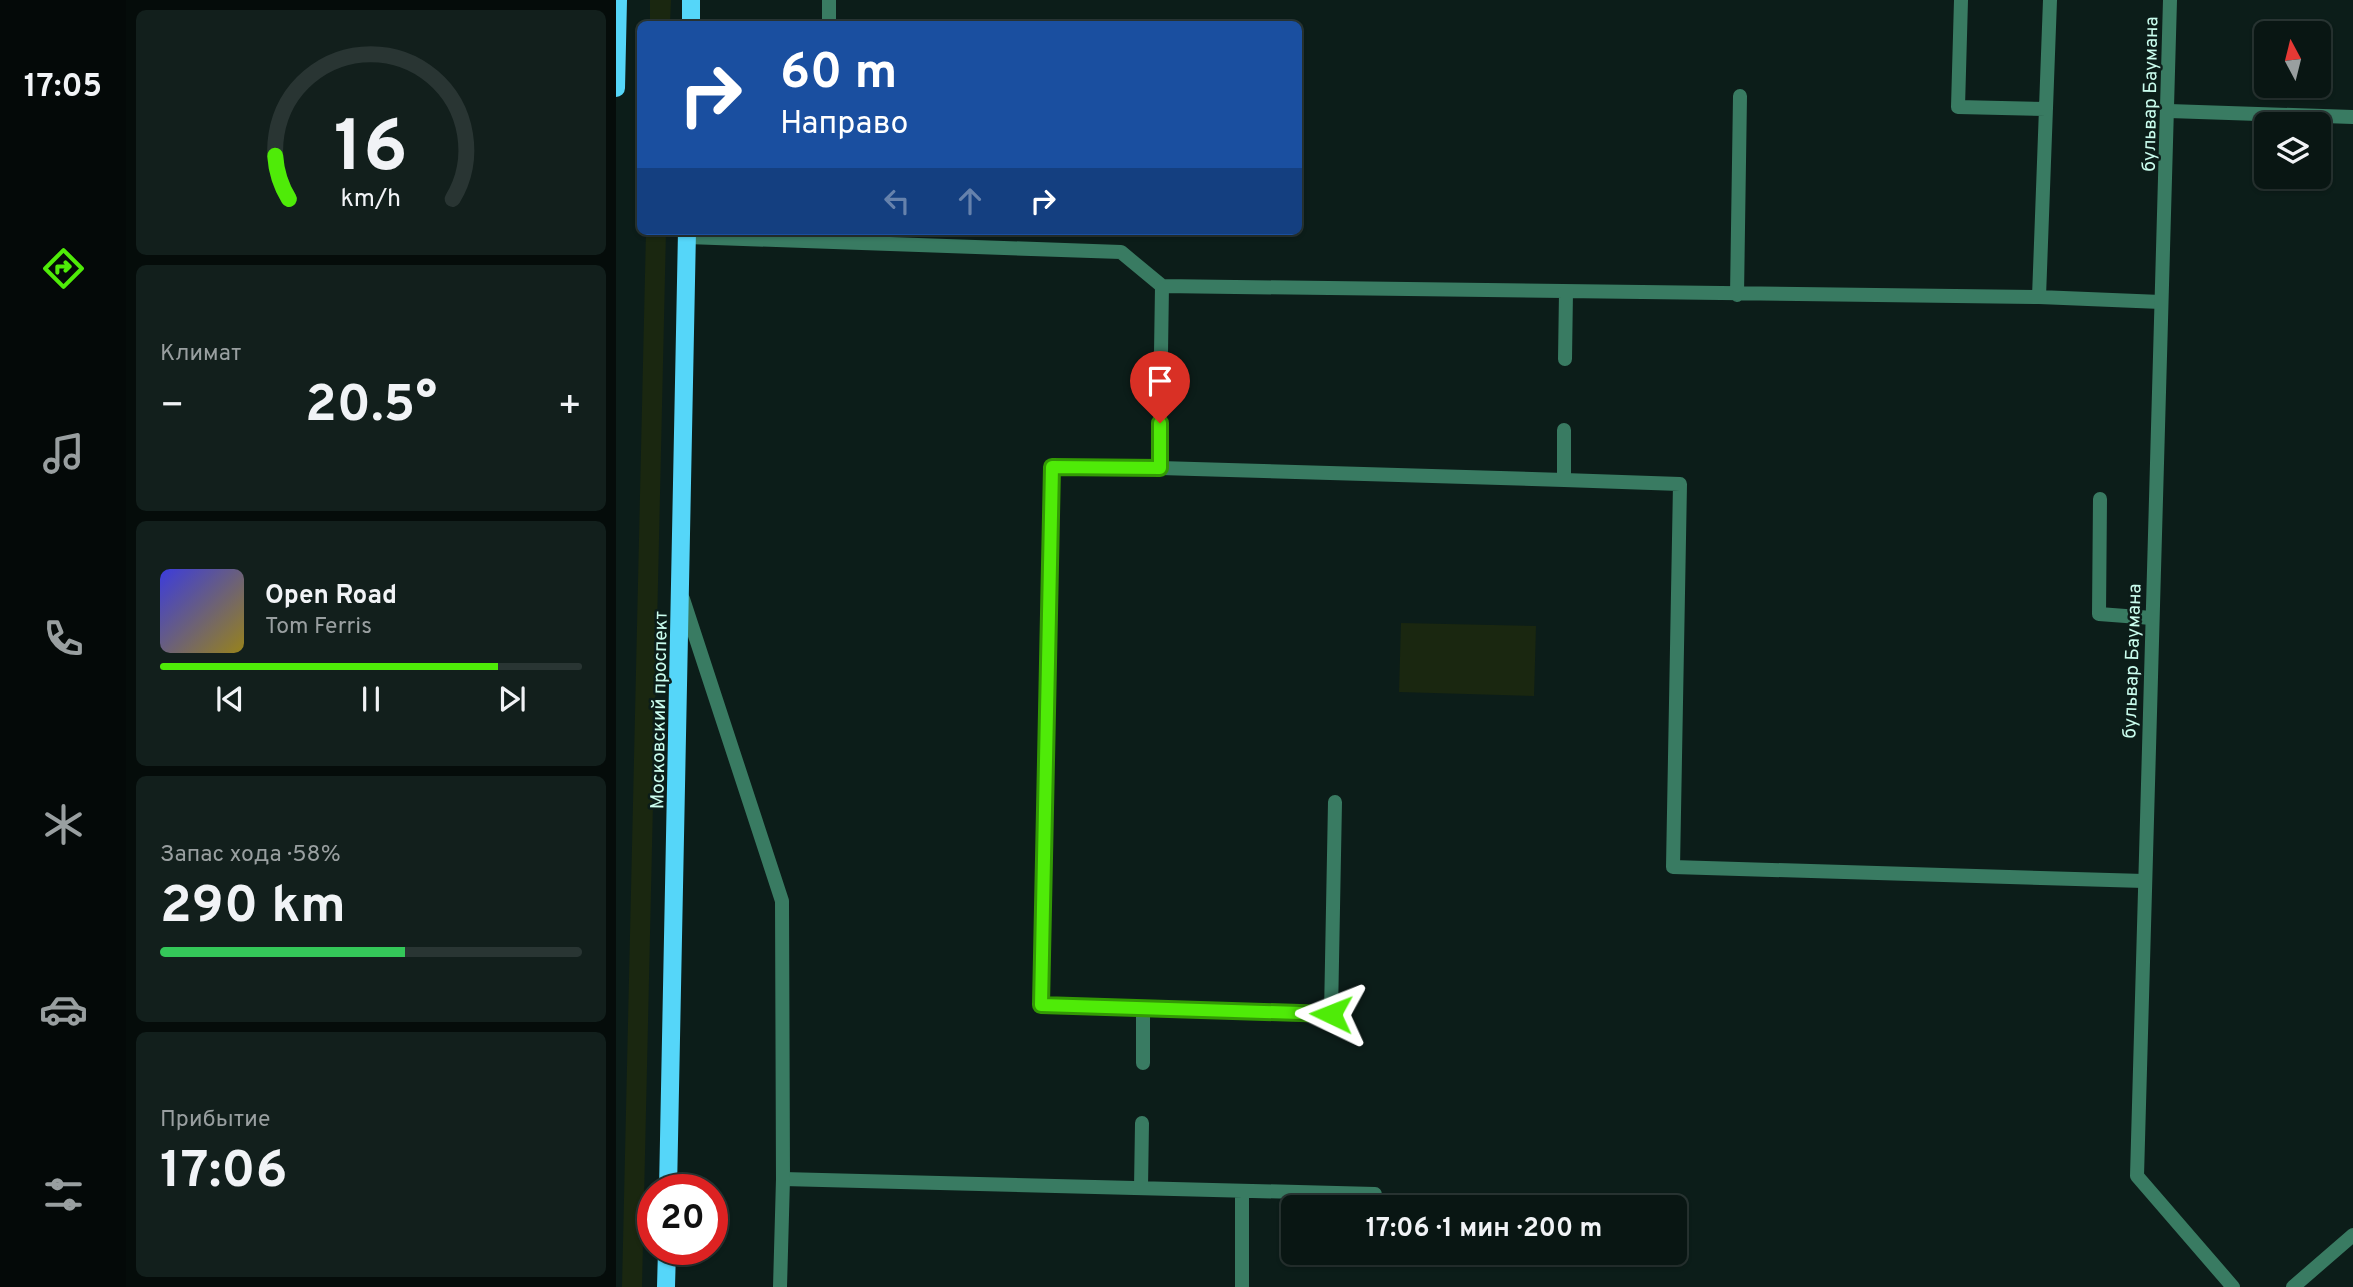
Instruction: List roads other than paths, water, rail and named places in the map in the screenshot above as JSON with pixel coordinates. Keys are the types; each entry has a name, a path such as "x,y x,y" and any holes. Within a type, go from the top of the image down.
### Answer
{"main road":[{"path":"616,88 618,0"},
{"path":"691,0 691,21"},
{"name":"Московский проспект","path":"668,1174 687,235"},
{"path":"666,1287 667,1265"}],"street":[{"path":"828,21 829,0"},
{"path":"1961,0 1958,107 2046,109"},
{"path":"2039,297 2050,0"},
{"name":"бульвар Баумана","path":"2170,0 2169,111 2161,302 2137,1176 2233,1287"},
{"path":"1737,295 1740,96"},
{"path":"2169,111 2353,117"},
{"path":"756,235 942,238 1121,252 1162,286 2039,297 2161,302"},
{"path":"1161,353 1162,286"},
{"path":"1565,359 1566,292"},
{"path":"1160,423 1160,468"},
{"path":"1564,430 1564,480"},
{"path":"1335,802 1331,1014 1041,1005 1052,467 1681,484 1673,867 2144,881"},
{"path":"2100,499 2099,614 2152,618"},
{"path":"681,594 782,901 783,1179 780,1287"},
{"path":"1143,1009 1143,1063"},
{"path":"1141,1188 1142,1123"},
{"path":"783,1179 1375,1194"},
{"path":"1242,1191 1242,1287"},
{"path":"2292,1287 2353,1235"}]}
